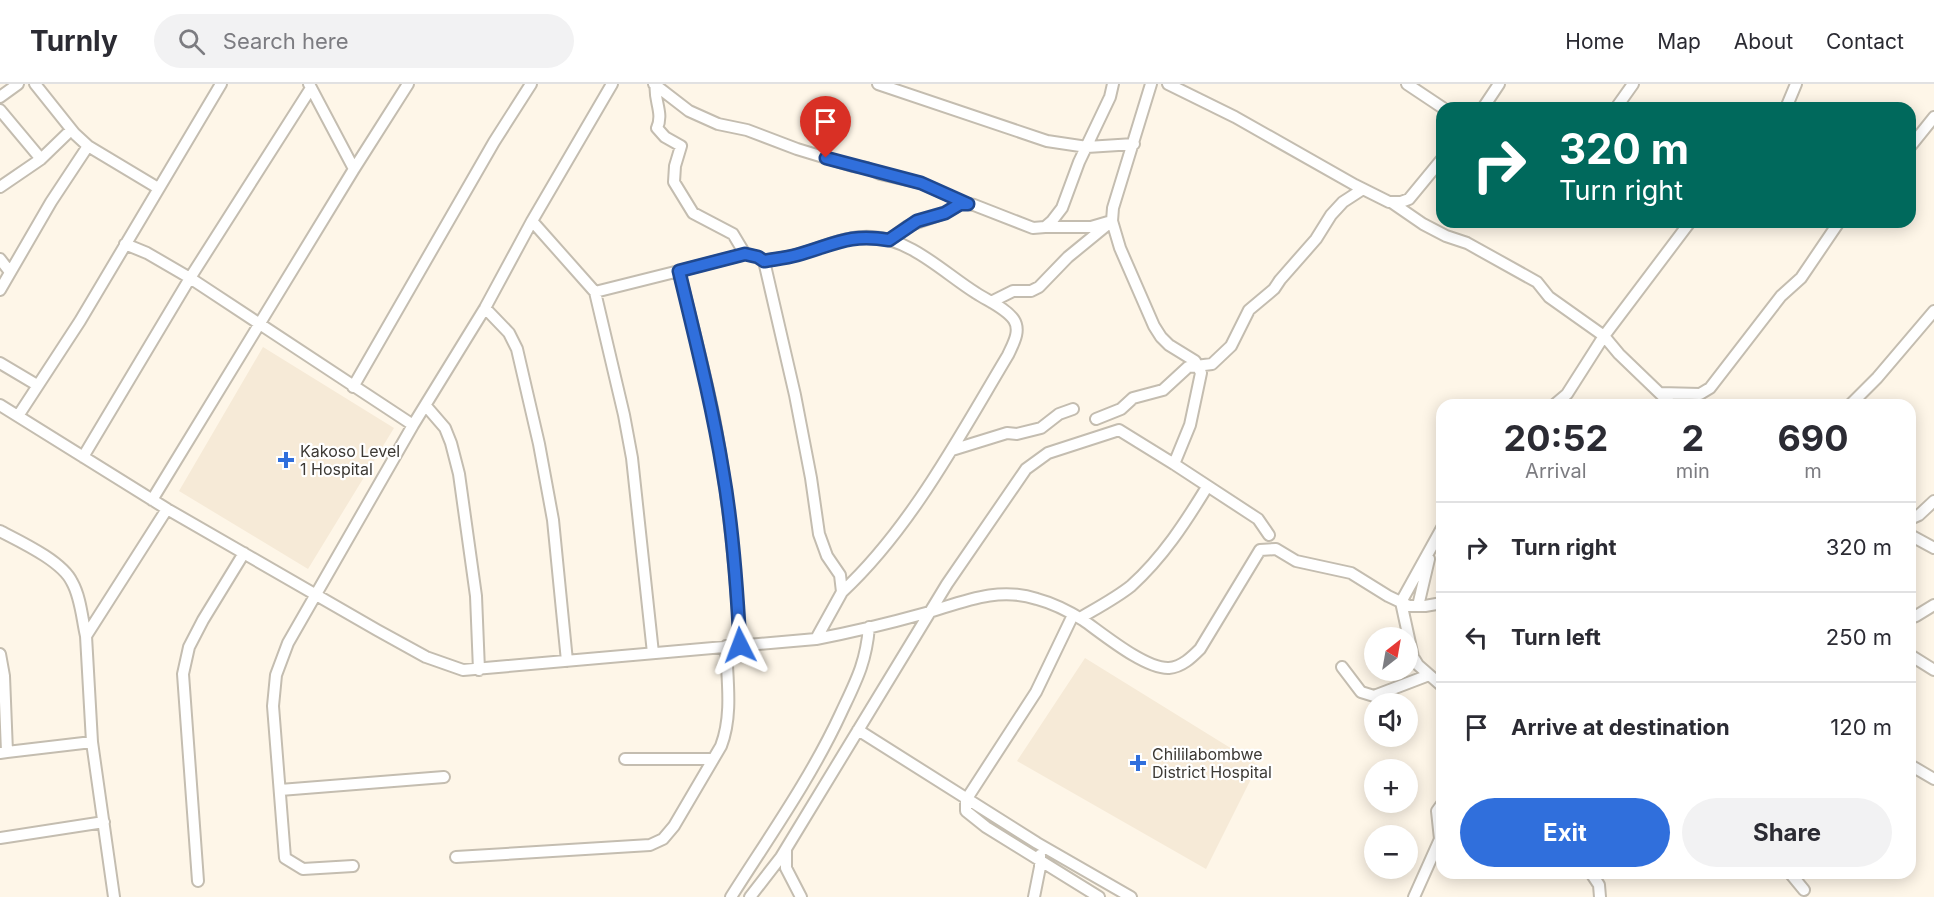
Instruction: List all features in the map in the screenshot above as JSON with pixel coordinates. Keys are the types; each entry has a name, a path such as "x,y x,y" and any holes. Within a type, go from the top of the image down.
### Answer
{"street":[{"path":"0,97 18,84"},
{"path":"36,84 71,130 88,146 158,188"},
{"path":"18,416 80,321 221,84"},
{"path":"152,500 408,84"},
{"path":"352,387 494,142 531,84"},
{"path":"353,866 303,869 285,858 273,706 276,675 288,643 315,594 413,425 485,308 532,221 612,84"},
{"path":"655,84 689,111 718,124 747,130 797,149 921,183 968,204 1033,228 1090,227 1112,221"},
{"path":"655,84 655,98 660,121 657,128 665,137 681,146 674,182 693,213 733,234 745,254"},
{"path":"878,84 1030,136 1064,145 1086,147 1134,144"},
{"path":"1045,227 1053,221 1062,208 1078,162 1110,97 1113,84"},
{"path":"1151,84 1113,207 1112,221 1120,248 1154,326 1169,345 1195,361 1201,377 1194,403 1194,414 1174,464"},
{"path":"1168,84 1391,202 1423,224 1446,236 1467,243 1537,282 1549,297 1604,336 1664,399"},
{"path":"1407,84 1436,103"},
{"path":"1487,102 1499,84"},
{"path":"1620,102 1633,84"},
{"path":"1788,102 1796,84"},
{"path":"310,86 354,169"},
{"path":"83,457 190,278 310,86"},
{"path":"0,110 41,159"},
{"path":"1916,140 1934,117"},
{"path":"0,187 41,159 71,130"},
{"path":"0,290 51,202 88,146"},
{"path":"1391,202 1409,199 1436,166"},
{"path":"1096,419 1121,409 1132,398 1162,390 1188,367 1212,364 1231,346 1250,310 1274,289 1280,279 1316,239 1331,215 1343,202 1363,189"},
{"path":"889,240 917,221 945,213 960,204 968,204"},
{"path":"532,221 595,292 632,458 653,653"},
{"path":"990,302 1013,291 1031,291 1040,287 1068,257 1112,221"},
{"path":"1561,399 1567,394 1604,336 1685,228"},
{"path":"1702,399 1705,392 1781,296 1801,278 1835,228"},
{"path":"764,261 796,255 853,237 889,240 921,255 990,302 1013,320 1017,329 1008,355 952,450 877,555 842,592 816,639"},
{"path":"125,244 190,278 352,387 413,425"},
{"path":"595,292 745,254 764,261 797,405 819,534 827,556 840,575 842,592"},
{"path":"0,259 10,272"},
{"path":"679,271 706,384 723,474 735,563 740,645"},
{"path":"485,308 509,333 517,349 522,370 539,444 552,520 567,661"},
{"path":"1856,399 1934,311"},
{"path":"0,363 37,385"},
{"path":"1676,399 1705,392"},
{"path":"0,405 152,500 315,594 426,657 463,670 816,639 930,611 979,596 1012,594 1037,598 1077,617 1150,664 1170,668 1188,661 1200,649 1260,550 1276,549 1296,561 1351,573 1409,606 1436,604"},
{"path":"426,405 445,428 459,474 476,596 479,670"},
{"path":"952,450 1007,433 1017,434 1041,428 1059,414 1073,410"},
{"path":"750,897 786,849 930,611 1026,469 1048,453 1119,430 1258,519 1269,535"},
{"path":"1099,897 972,817 966,811 967,798 1036,692 1077,617 1130,587 1146,571 1170,544 1207,487"},
{"path":"1916,516 1934,501"},
{"path":"86,636 167,509"},
{"path":"0,531 39,553 69,576 77,593 86,636 92,742 114,897"},
{"path":"1916,538 1934,548"},
{"path":"1435,545 1401,602 1413,657 1436,681"},
{"path":"1418,606 1435,545"},
{"path":"198,881 183,674 189,647 244,553"},
{"path":"1916,616 1934,605"},
{"path":"730,897 824,750 863,667 869,627"},
{"path":"456,857 650,845 663,839 674,826 726,732 728,706 726,646"},
{"path":"0,654 4,676 4,753 92,742"},
{"path":"1916,660 1934,670"},
{"path":"1342,667 1361,692 1374,696 1429,675"},
{"path":"858,730 1037,843 1131,897"},
{"path":"625,759 713,759"},
{"path":"1916,768 1934,779"},
{"path":"280,790 444,777"},
{"path":"0,838 104,822"},
{"path":"1034,897 1041,861 1037,843"},
{"path":"1414,897 1436,848"},
{"path":"786,849 786,868 801,897"},
{"path":"1595,879 1599,885 1600,897"},
{"path":"1795,879 1804,890"}],"shaded area":[{"name":"Kakoso Level 1 Hospital","path":"263,347 394,428 308,569 179,491"},
{"name":"Chililabombwe District Hospital","path":"1085,658 1258,765 1206,869 1017,761"}],"place":[{"name":"Kakoso Level 1 Hospital","path":"286,460"},
{"name":"Chililabombwe District Hospital","path":"1138,763"}],"route":[{"path":"740,645 732,533 714,418 679,271 745,254 764,261 796,255 853,237 889,240 917,221 938,216 960,204 968,204 921,183 826,158"}]}
